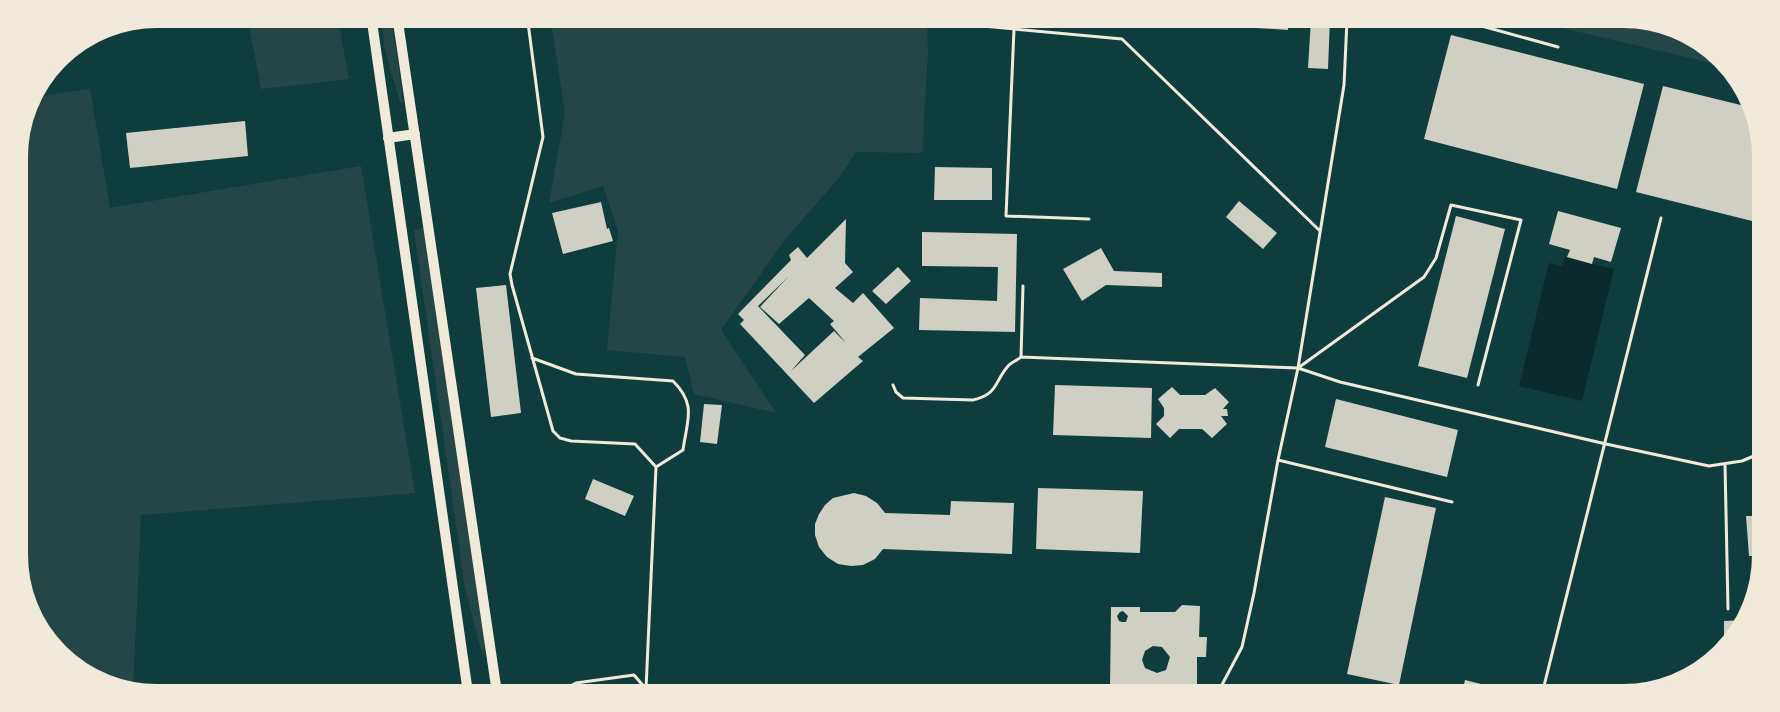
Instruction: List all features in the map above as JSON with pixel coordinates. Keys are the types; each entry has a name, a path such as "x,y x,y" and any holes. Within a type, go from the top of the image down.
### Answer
{"main road":[{"path":"372,24 467,688"},
{"path":"398,24 496,688"},
{"path":"388,138 415,134"}],"lane":[{"path":"528,24 543,137 510,274 553,431 560,438 571,441 635,444 656,467 646,688"},
{"path":"946,24 947,26 971,25 1122,39 1319,230"},
{"path":"1220,688 1242,647 1298,368 1344,86 1347,24"},
{"path":"1475,24 1558,47"},
{"path":"1014,29 1006,216 1089,219"},
{"path":"1298,368 1424,277 1436,258 1451,205 1521,220 1478,385"},
{"path":"1544,688 1661,218"},
{"path":"1021,357 1023,286"},
{"path":"893,385 896,392 903,398 973,400 984,398 993,391 1009,365 1021,357 1298,368 1340,382 1709,466 1742,462 1756,455"},
{"path":"532,358 576,374 673,381 685,393 689,410 683,450 656,467"},
{"path":"1278,460 1452,502"},
{"path":"1725,464 1728,609"},
{"path":"567,688 576,682 634,675 645,688"}],"shaded area":[{"path":"249,24 339,24 349,79 261,89"},
{"path":"381,24 392,24 403,102 400,102 385,50"},
{"path":"551,24 927,24 928,53 922,153 856,152 839,178 786,238 721,330 776,413 694,394 685,357 607,350 618,230 603,186 549,203 565,113"},
{"path":"1563,24 1641,25 1666,31 1690,42 1719,65 1562,28"},
{"path":"90,89 110,208 361,166 415,493 141,515 133,685 114,681 83,666 57,643 46,629 31,598 24,564 24,148 31,114 39,96"},
{"path":"424,228 485,643 484,656 465,588 414,230"},
{"path":"1565,257 1614,269 1582,401 1519,386 1549,263 1562,266"}],"building":[{"path":"1193,24 1288,24 1288,30"},
{"path":"1311,24 1330,24 1328,69 1308,68"},
{"path":"1451,35 1644,84 1617,189 1424,139"},
{"path":"1663,86 1746,106 1755,139 1756,222 1636,192"},
{"path":"245,121 248,156 130,168 126,133"},
{"path":"935,167 992,168 992,200 934,200"},
{"path":"1239,201 1277,233 1263,249 1226,217"},
{"path":"601,202 607,229 609,228 613,241 563,254 552,213"},
{"path":"1558,211 1621,228 1611,262 1594,257 1592,264 1567,257 1570,250 1549,244"},
{"path":"1456,216 1505,229 1467,378 1418,366"},
{"path":"846,219 845,263 853,272 835,288 853,303 863,293 894,328 858,357 863,361 814,403 740,324 744,320 738,314 791,260 789,255 798,247 807,258","holes":["789,276 760,307 779,324 809,298 834,321 830,324 846,343 834,331 791,371 805,355 758,306"]},
{"path":"922,232 1017,234 1015,332 919,330 920,298 997,301 998,267 922,266"},
{"path":"1101,248 1114,271 1162,273 1162,287 1106,285 1082,301 1063,269"},
{"path":"898,267 911,281 886,304 872,291"},
{"path":"506,285 521,413 491,417 476,288"},
{"path":"1055,385 1152,388 1151,438 1053,435"},
{"path":"1172,387 1180,395 1205,395 1215,388 1229,402 1223,409 1227,409 1228,416 1221,416 1227,424 1212,438 1202,429 1179,429 1170,438 1156,424 1164,416 1164,408 1158,399"},
{"path":"1336,399 1458,430 1447,477 1325,447"},
{"path":"704,404 722,405 717,444 700,442"},
{"path":"593,479 634,496 625,516 585,499"},
{"path":"1038,488 1143,491 1140,553 1036,549"},
{"path":"854,493 866,496 877,503 885,513 950,515 951,501 1014,503 1012,554 883,549 875,559 863,565 838,564 827,557 819,547 815,535 815,524 825,505 833,498"},
{"path":"1385,497 1436,508 1399,685 1347,674"},
{"path":"1746,516 1756,516 1756,556 1749,556"},
{"path":"1182,605 1200,606 1199,637 1207,637 1206,657 1197,657 1197,688 1110,688 1111,607 1140,607 1140,612 1175,612","holes":["1123,611 1128,616 1126,622 1119,621 1117,616","1153,646 1162,647 1170,657 1166,670 1157,673 1145,668 1142,660 1145,651"]},
{"path":"1739,620 1724,641 1724,621"},
{"path":"1465,680 1497,688 1463,688"}]}
